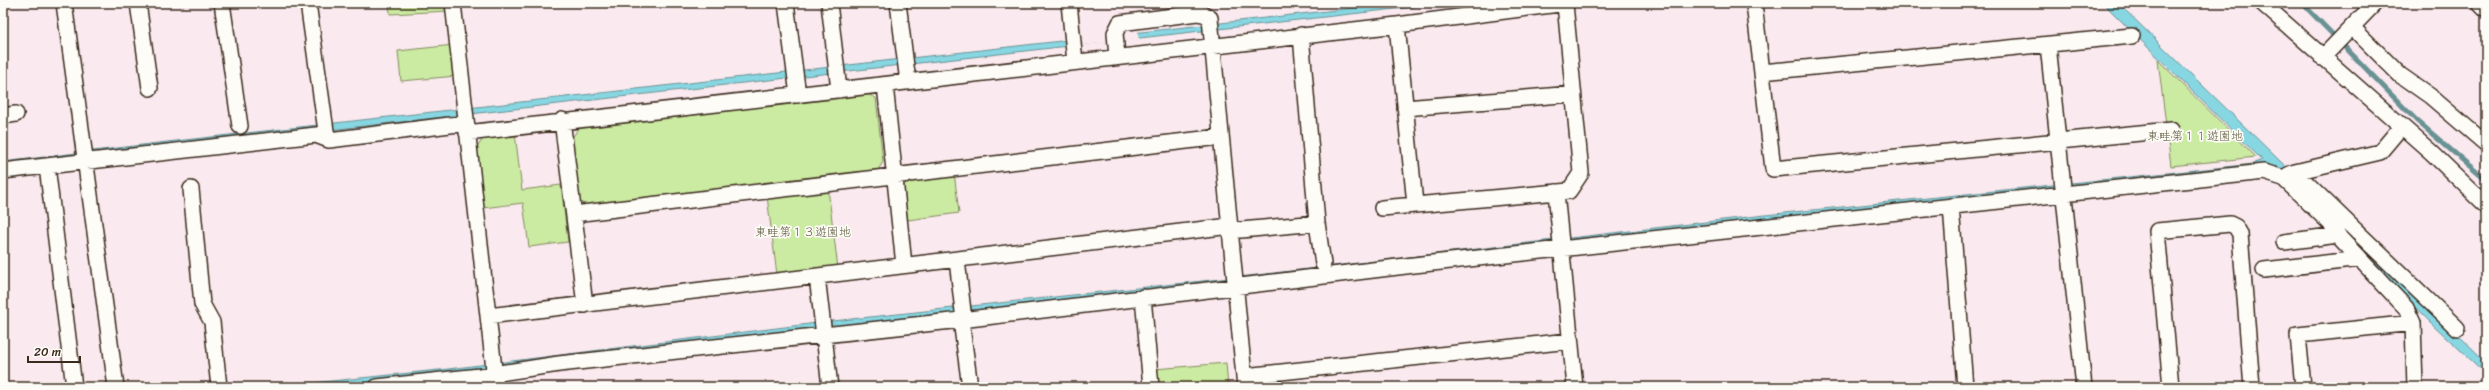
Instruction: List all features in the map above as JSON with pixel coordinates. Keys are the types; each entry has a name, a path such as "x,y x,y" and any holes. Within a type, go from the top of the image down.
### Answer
{"street":[{"path":"64,3 116,387"},
{"path":"138,3 150,88"},
{"path":"222,3 240,126"},
{"path":"308,3 327,131"},
{"path":"453,3 495,372"},
{"path":"786,3 796,80"},
{"path":"829,3 837,75"},
{"path":"898,3 906,68"},
{"path":"1069,3 1075,62"},
{"path":"885,85 906,68 1075,62 1397,25 1493,8 1566,3 1582,174 1569,191 1382,208"},
{"path":"1754,3 1772,169 2171,130"},
{"path":"2262,3 2486,205"},
{"path":"2322,58 2375,3"},
{"path":"2480,3 2486,9"},
{"path":"1117,57 1115,33 1120,23 1208,8 1214,46 1220,137 1245,381 1569,341"},
{"path":"1397,25 1415,204"},
{"path":"1301,35 1317,223 1323,264"},
{"path":"1762,72 2132,36"},
{"path":"2343,36 2430,96 2486,144"},
{"path":"2048,45 2084,387"},
{"path":"3,171 47,166 85,157 316,135 327,131 467,119 562,120 796,80 837,75 885,85"},
{"path":"885,85 904,266"},
{"path":"1405,108 1574,94"},
{"path":"562,120 585,305"},
{"path":"377,387 824,328 1143,297 1235,282 1561,244 1951,206 2063,190 2262,172 2289,174 2380,152 2401,127"},
{"path":"574,214 1220,137"},
{"path":"47,166 74,387"},
{"path":"2289,174 2332,225 2338,235 2361,259 2457,328"},
{"path":"2289,174 2411,296 2415,387"},
{"path":"191,189 202,304 212,322 219,387"},
{"path":"1556,192 1569,341 1575,387"},
{"path":"1951,206 1965,387"},
{"path":"488,316 1222,227 1241,230 1317,223"},
{"path":"2171,387 2157,231 2230,224 2236,227 2240,234 2252,387"},
{"path":"2284,242 2338,235"},
{"path":"2264,270 2361,259"},
{"path":"957,260 970,387"},
{"path":"817,276 830,387"},
{"path":"1143,297 1151,387"},
{"path":"2303,387 2298,335 2413,323"}],"green space":[{"path":"389,3 448,3 449,11 390,14"},
{"path":"454,45 457,76 401,81 398,51"},
{"name":"東畦第１１遊園地","path":"2158,60 2256,157 2171,166"},
{"path":"865,93 876,98 883,162 878,170 588,206 580,202 572,138 580,126"},
{"path":"515,133 522,190 561,185 568,242 529,247 523,203 483,208 476,149 484,137"},
{"path":"954,172 959,213 908,220 903,187 908,179"},
{"name":"東畦第１３遊園地","path":"828,189 838,268 777,275 767,196"},
{"path":"1226,363 1228,387 1157,387 1155,369"}],"water":[{"path":"1398,3 1448,3 3,167 3,162 158,143"},
{"path":"2103,3 2118,3 2486,362 2486,374 2430,322 2278,172 440,375 325,387 273,387 448,369 833,321 1248,276 1765,215 2253,164 2262,160"}],"pier":[{"path":"1138,31 1138,37 1140,39 1065,47 1068,39"}],"waterway":[{"path":"2302,3 2416,120 2486,180"}]}
